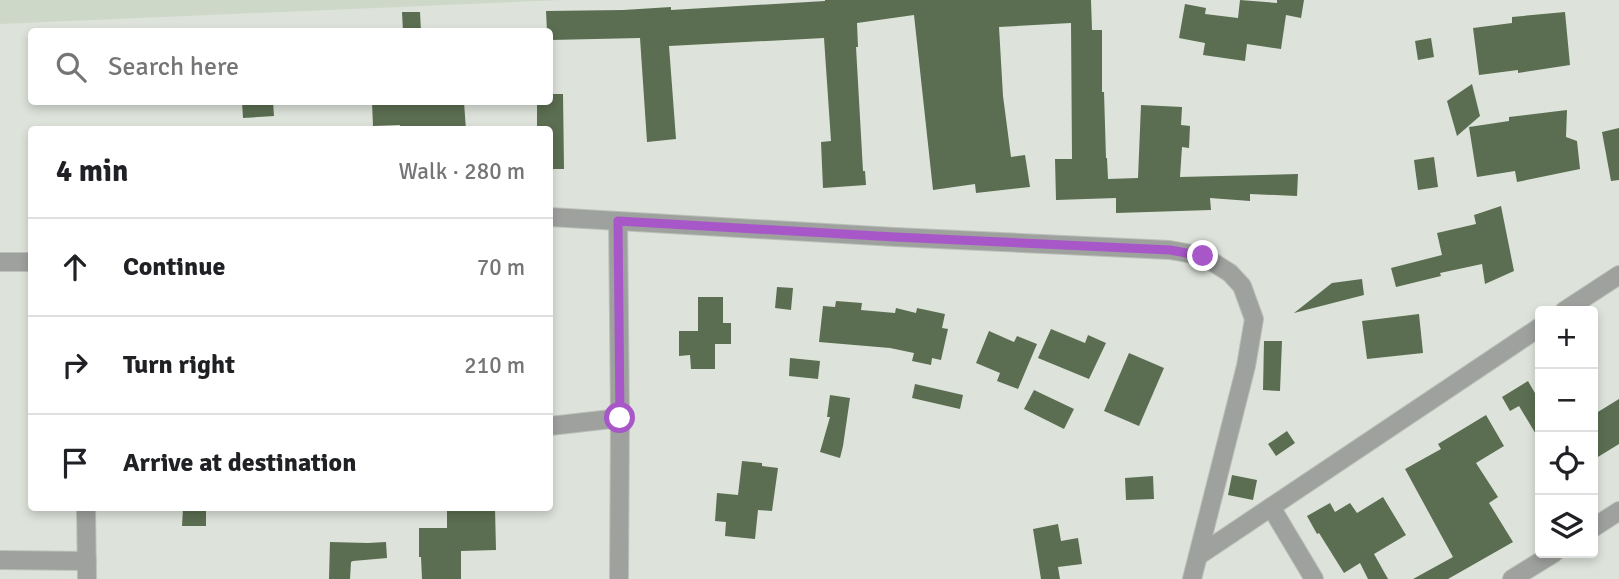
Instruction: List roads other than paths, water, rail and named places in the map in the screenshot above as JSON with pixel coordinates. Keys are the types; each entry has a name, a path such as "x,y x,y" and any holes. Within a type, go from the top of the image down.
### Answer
{"street":[{"path":"553,217 1170,250 1203,256 1230,273 1242,286 1254,319 1246,366 1192,579"},
{"path":"618,221 619,579"},
{"path":"0,262 28,262"},
{"path":"1572,306 1619,275"},
{"path":"1198,556 1535,330"},
{"path":"553,426 620,418"},
{"path":"1271,507 1314,579"},
{"path":"0,560 87,570 86,511"},
{"path":"1598,525 1619,511"},
{"path":"1512,579 1546,558"}]}
